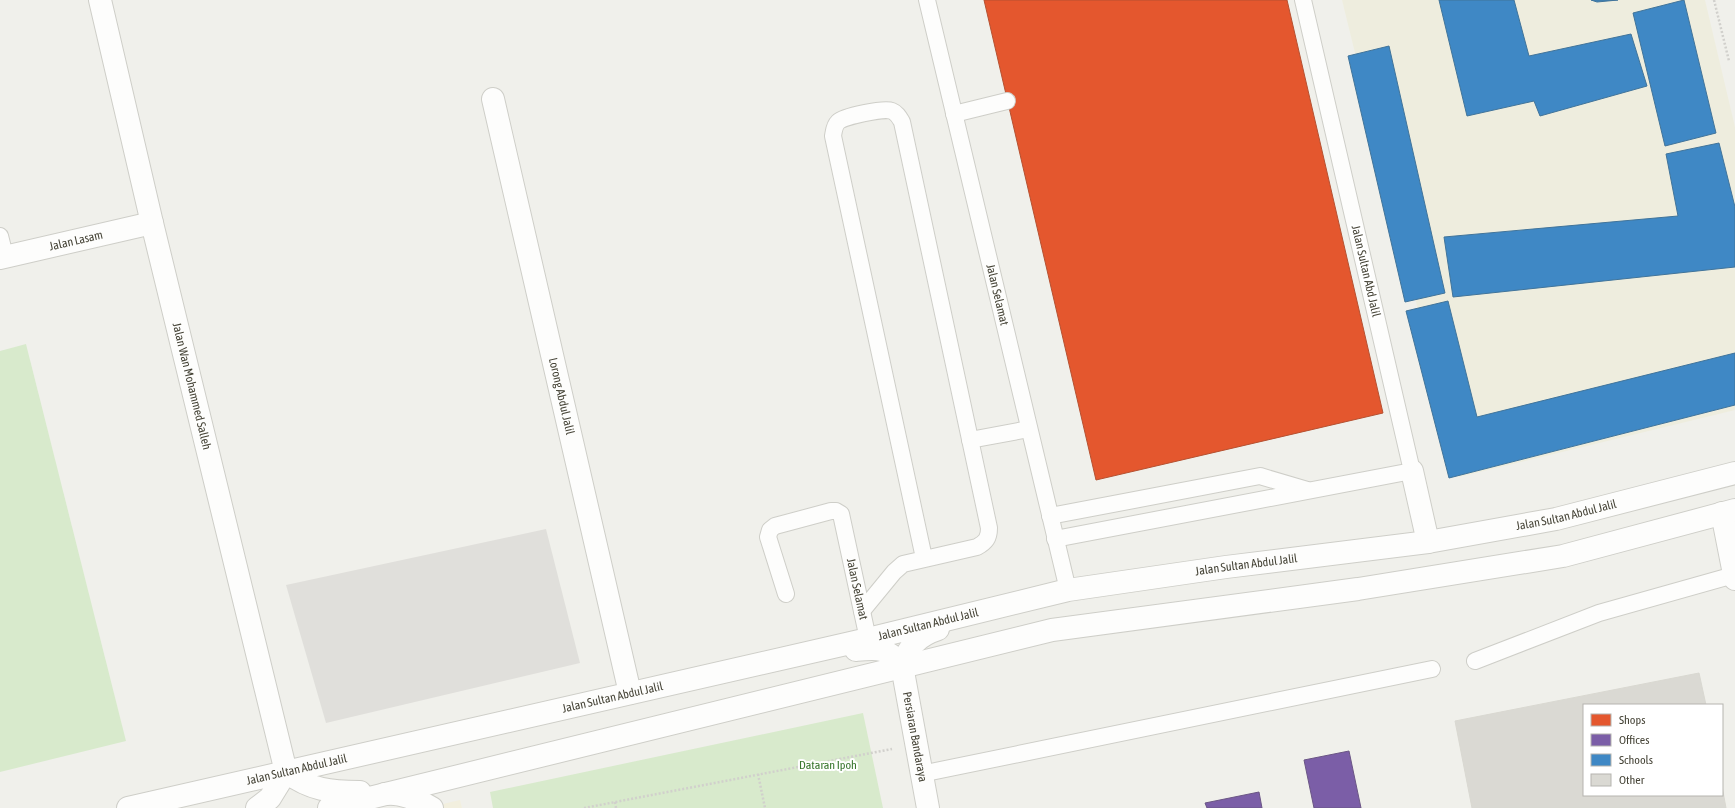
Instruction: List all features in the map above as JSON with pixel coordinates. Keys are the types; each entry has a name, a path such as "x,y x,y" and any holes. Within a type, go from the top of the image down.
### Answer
{"street":[{"name":"Jalan Wan Mohammed Salleh","path":"100,0 152,223 286,772"},
{"name":"Lorong Abdul Jalil","path":"493,99 630,693"},
{"name":"Jalan Lasam","path":"2,250 152,223"},
{"name":"Jalan Sultan Abd Jalil","path":"1412,471 1428,542"},
{"name":"Jalan Sultan Abdul Jalil","path":"128,808 774,661 1068,590 1428,542 1556,519 1735,473"},
{"path":"330,808 1052,630 1358,588 1563,556 1728,512 1735,577"},
{"path":"902,666 906,653 916,640 935,630 958,623 966,615"},
{"path":"774,661 794,664 856,650 877,648 893,655 902,666"},
{"name":"Persiaran Bandaraya","path":"902,666 928,808"},
{"path":"257,808 270,798 286,772 300,782 330,792 390,793 424,803 432,808"}],"lane":[{"name":"Jalan Selamat","path":"927,0 1068,590"},
{"name":"Jalan Sultan Abd Jalil","path":"1303,0 1412,471"},
{"path":"954,114 1007,101"},
{"path":"862,611 898,567 924,558 977,547 984,543 989,536 989,528 902,122 898,114 891,110 883,110 846,117 838,121 834,128 833,136 924,558"},
{"path":"970,440 1029,429"},
{"path":"1055,539 1412,471"},
{"path":"1050,516 1260,476 1309,491"},
{"name":"Jalan Selamat","path":"786,594 768,537 770,530 775,526 836,511 841,514 868,639"},
{"path":"1475,661 1599,613 1735,577"},
{"path":"921,774 1432,669"}],"path":[{"path":"1714,0 1729,61"},
{"path":"584,808 916,744"},
{"path":"758,774 765,808"},
{"path":"615,802 616,808"}],"shaded area":[{"path":"1342,0 1705,0 1735,127 1735,410 1459,477"},
{"path":"546,529 580,663 326,723 286,585"},
{"path":"460,800 462,808 426,808"}],"green space":[{"path":"26,344 126,741 0,772 0,351"},
{"name":"Dataran Ipoh","path":"863,713 883,808 493,808 490,792"}],"building: Shops":[{"path":"984,0 1287,0 1383,413 1096,480"}],"building: Offices":[{"path":"1349,751 1361,808 1314,808 1304,760"},
{"path":"1259,792 1262,808 1207,808 1205,803"}],"building: Schools":[{"path":"1439,0 1514,0 1529,56 1631,34 1647,86 1540,116 1534,101 1467,116"},
{"path":"1591,0 1618,0 1597,2"},
{"path":"1684,0 1716,133 1665,146 1633,13"},
{"path":"1389,46 1445,293 1405,302 1348,56"},
{"path":"1719,143 1735,207 1735,267 1453,297 1444,237 1678,216 1666,154"},
{"path":"1448,301 1477,417 1735,353 1735,405 1449,478 1406,311"}],"building: Other":[{"path":"1699,673 1706,704 1583,704 1583,796 1723,796 1723,792 1726,808 1472,808 1455,721"}]}
